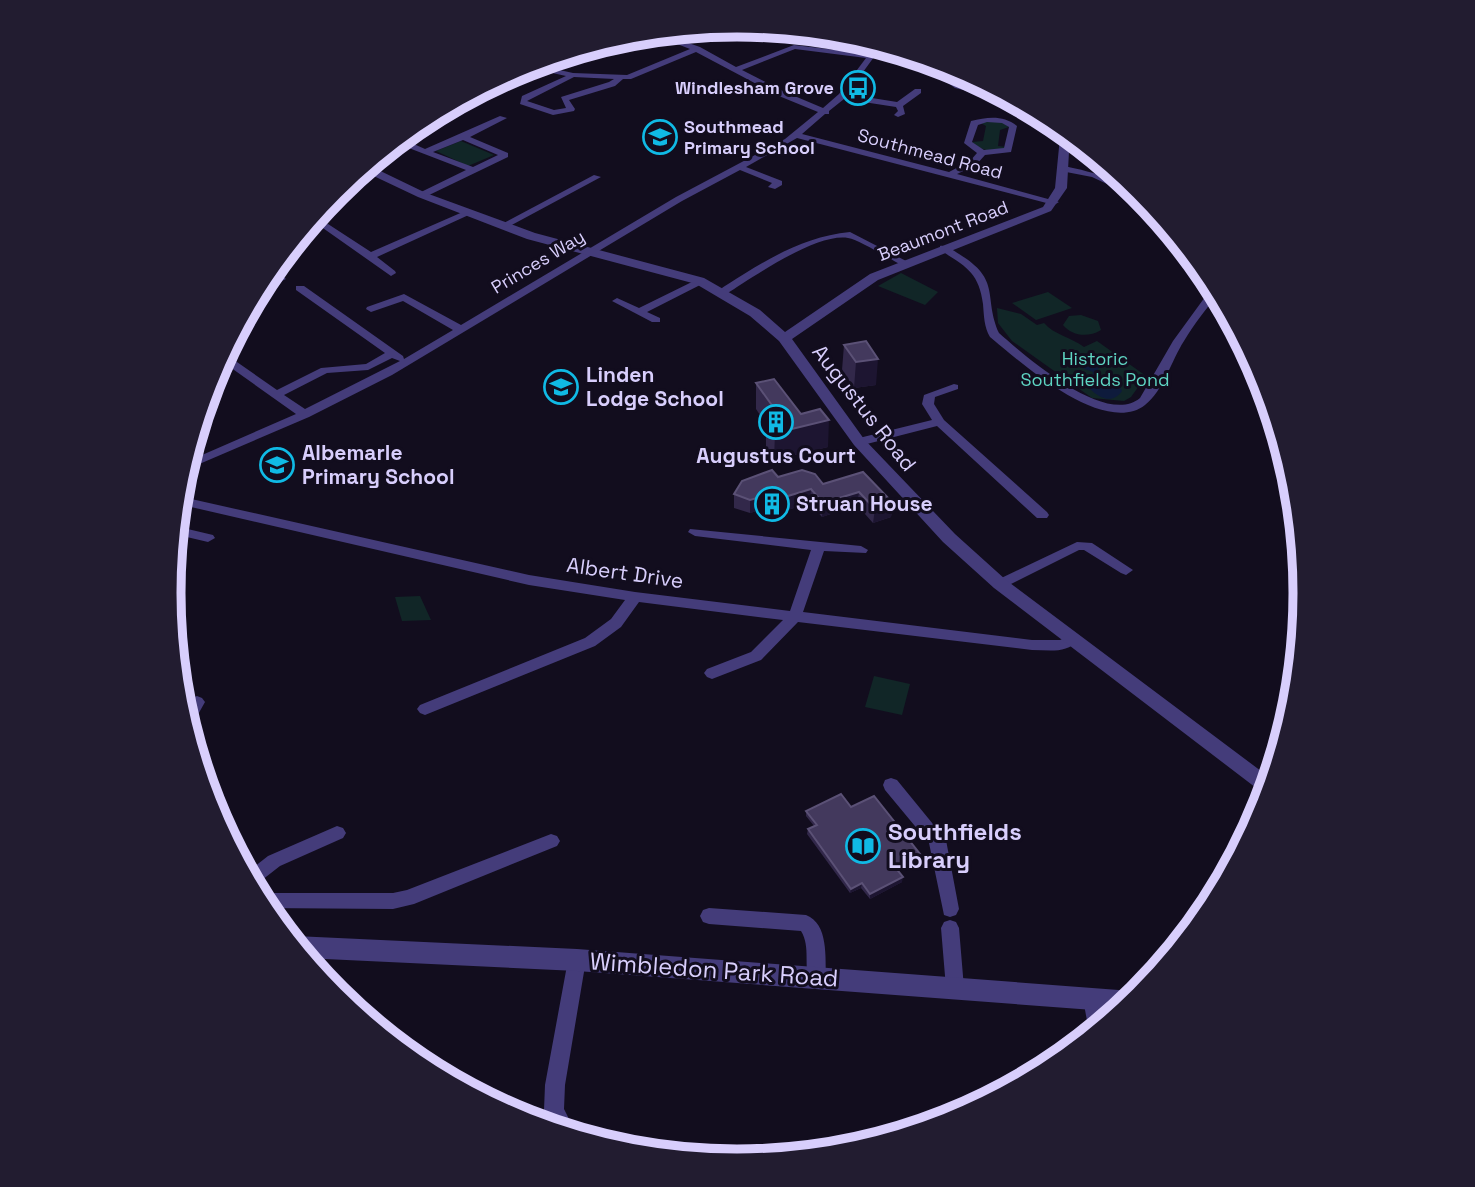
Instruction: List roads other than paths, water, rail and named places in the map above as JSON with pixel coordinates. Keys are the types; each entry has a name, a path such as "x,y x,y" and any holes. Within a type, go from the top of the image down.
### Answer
{"street":[{"path":"677,41 737,69 790,99 826,112"},
{"path":"737,69 793,47 871,56"},
{"path":"548,70 573,75 621,78 641,74 697,49"},
{"name":"Princes Way","path":"197,461 305,415 407,362 587,253 797,135 842,96 871,56"},
{"path":"573,75 525,98 523,102 553,113 571,109 564,99 612,84 621,78"},
{"path":"942,76 950,83 965,85"},
{"path":"842,96 898,110 918,91"},
{"path":"425,152 503,118"},
{"path":"949,175 973,163 982,153 1008,150 1013,126 998,120 974,123 968,143 982,153"},
{"name":"Southmead Road","path":"797,135 1054,202"},
{"path":"422,195 464,176 471,169 505,155 463,137"},
{"path":"1054,202 1064,169 1065,144"},
{"path":"409,145 471,169"},
{"path":"739,167 779,183 772,187"},
{"path":"1064,169 1095,175 1116,186"},
{"name":"Augustus Road","path":"374,172 422,195 503,226 587,253 652,266 700,281 722,292 762,319 784,338 859,442 949,538 1000,584 1071,640 1261,782"},
{"path":"503,226 597,177"},
{"name":"Beaumont Road","path":"784,338 868,280 943,248 1036,215 1054,202"},
{"path":"370,256 468,213"},
{"path":"325,226 391,273"},
{"path":"722,292 791,251 840,235 850,235 905,263"},
{"path":"943,248 977,271 986,282 989,320 994,335 1078,396 1110,409 1131,408 1144,400 1178,342 1209,299"},
{"path":"639,312 700,281"},
{"path":"300,288 407,362"},
{"path":"371,309 404,297 460,329"},
{"path":"617,301 656,320"},
{"path":"276,395 325,370 368,367 392,354"},
{"path":"231,362 305,415"},
{"path":"954,387 930,395 928,404 939,422 1042,515"},
{"path":"859,442 939,422"},
{"name":"Albert Drive","path":"189,502 493,573 635,597 1032,645 1063,645 1071,640"},
{"path":"185,532 208,538"},
{"path":"695,532 861,550"},
{"path":"712,673 756,656 796,616 820,546"},
{"path":"1000,584 1077,546 1087,546 1126,570"},
{"path":"425,709 590,642 616,623 635,597"},
{"path":"193,709 197,702"},
{"path":"891,785 937,840 950,909"},
{"path":"257,875 274,861 337,833"},
{"path":"273,900 393,901 408,898 551,841"},
{"path":"709,916 806,923 816,937 817,978"},
{"path":"950,928 955,988"},
{"name":"Wimbledon Park Road","path":"308,948 577,960 1117,1001"},
{"path":"560,1121 554,1110 555,1085 577,960"},
{"path":"1093,999 1096,1019"}],"water":[{"path":"1096,357 1103,364 1097,370 1102,377 1120,387 1122,391 1115,398 1106,399 1090,389 1093,372 1060,360 1085,365"}],"place":[{"name":"Windlesham Grove","path":"858,88"},
{"name":"Southmead Primary School","path":"660,137"},
{"name":"Linden Lodge School","path":"561,387"},
{"name":"Augustus Court","path":"776,422"},
{"name":"Albemarle Primary School","path":"277,465"},
{"name":"Struan House","path":"772,504"},
{"name":"Southfields Library","path":"863,846"}],"park label":[{"name":"Historic Southfields Pond","path":"1095,369"}]}
